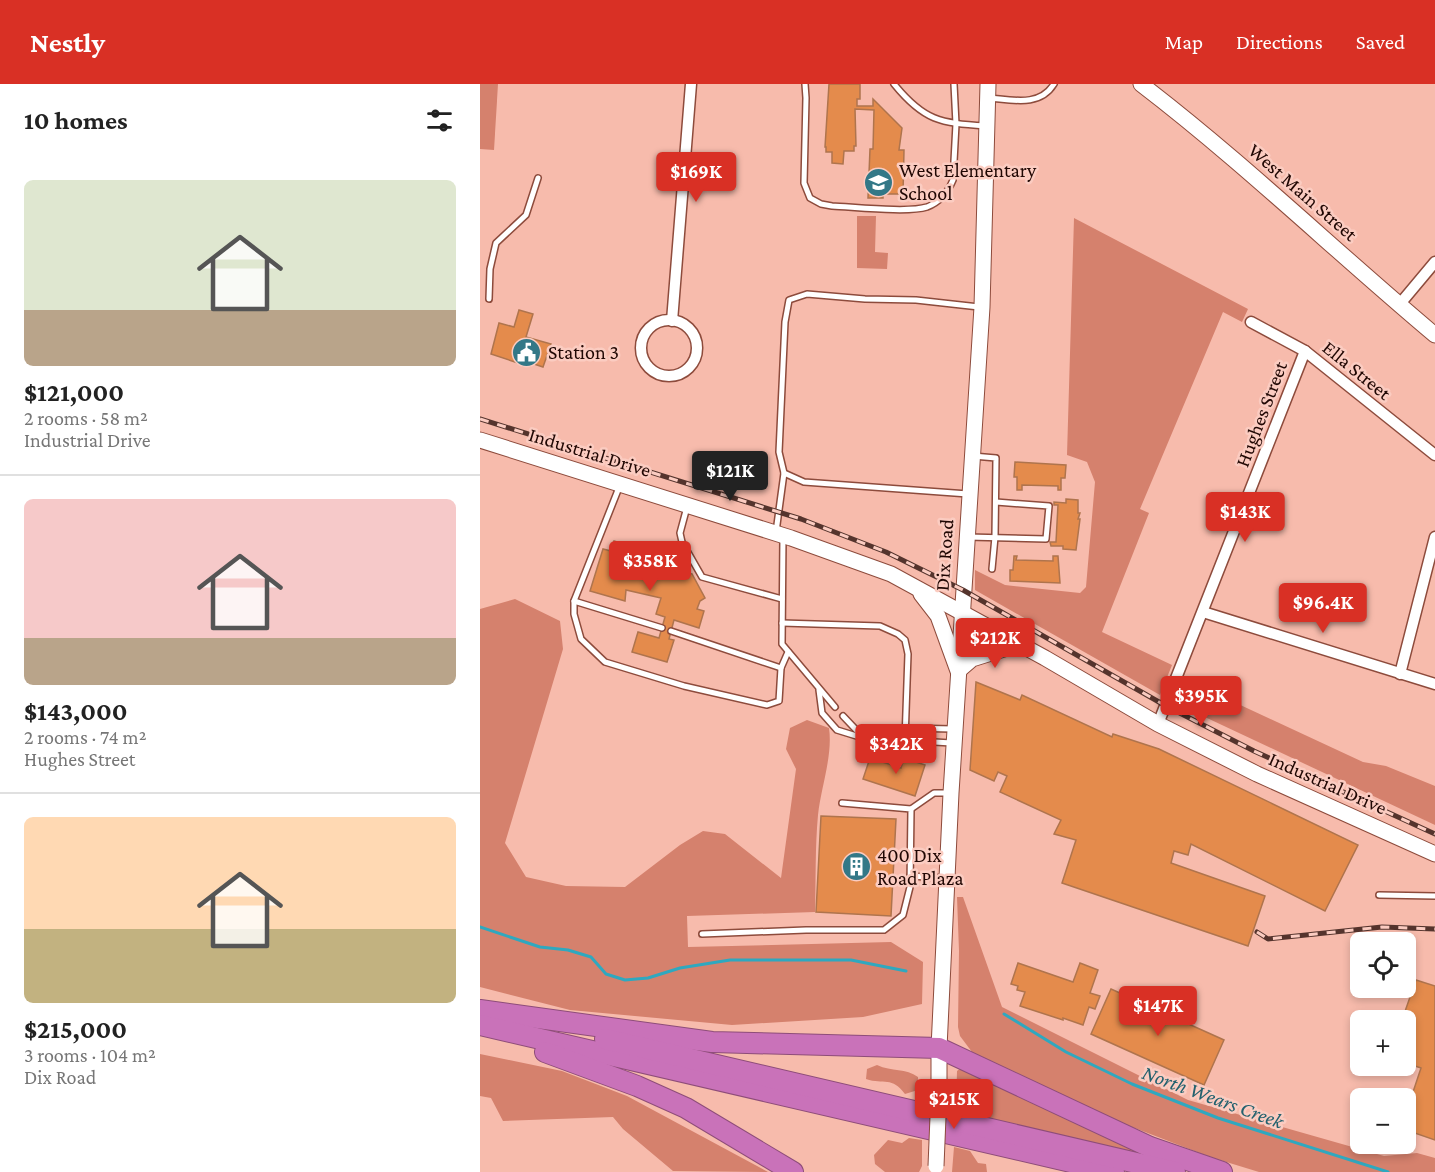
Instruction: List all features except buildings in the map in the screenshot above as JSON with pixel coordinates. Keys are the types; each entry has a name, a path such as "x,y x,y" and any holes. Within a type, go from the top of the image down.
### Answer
{"highway":[{"path":"480,1010 712,1042 939,1048 1150,1147 1222,1172"},
{"path":"480,1010 1175,1172"},
{"path":"480,1027 637,1086 686,1108 793,1172"},
{"path":"480,1027 1114,1172"}],"main road":[{"name":"West Main Street","path":"1141,84 1259,181 1435,334"},
{"name":"Dix Road","path":"936,1169 939,1048 954,736 982,307 988,91"},
{"name":"Industrial Drive","path":"480,440 779,534 891,574 1020,644 1158,724 1257,774 1435,854"},
{"path":"916,587 938,616 958,671 972,659 1020,644"}],"street":[{"path":"672,321 691,84"},
{"path":"1399,304 1435,262"},
{"path":"672,321 688,328 693,335 697,351 694,360 683,372 666,376 658,374 645,362 641,345 648,330 656,324 672,321"},
{"name":"Ella Street","path":"1251,322 1305,351 1435,455"},
{"name":"Hughes Street","path":"1158,724 1305,351"},
{"path":"1400,674 1435,537"},
{"path":"1203,612 1435,684"}],"lane":[{"path":"805,84 807,98 804,183 810,198 821,204 832,206 912,209 934,204 945,194 953,180 956,124 954,84"},
{"path":"894,84 922,113 949,124 987,126"},
{"path":"988,91 1037,100 1049,92 1054,84"},
{"path":"489,299 490,269 496,243 526,215 538,178"},
{"path":"835,706 782,644 779,534 784,473 779,452 785,322 789,300 807,294 865,299 916,300 982,307"},
{"path":"972,456 996,458 995,537 992,569"},
{"path":"784,473 804,482 969,494"},
{"path":"621,484 574,601 574,614 581,639 605,662 684,686 767,705 779,701 782,668 788,652"},
{"path":"967,537 1046,539 1049,506 996,502"},
{"path":"687,505 680,533 682,542 702,576 782,599"},
{"path":"574,601 662,628"},
{"path":"782,623 880,626 898,634 905,640 908,654 906,740"},
{"path":"671,631 782,668"},
{"path":"819,689 822,713 837,730 863,738 906,740 954,736"},
{"path":"843,716 863,738"},
{"path":"906,728 954,736"},
{"path":"842,803 911,809 933,793 951,793"},
{"path":"702,934 884,930 903,915 910,887 911,809"},
{"path":"910,876 947,878"},
{"path":"1379,894 1435,896"}],"shaded area":[{"path":"480,84 498,84 494,150 480,149"},
{"path":"857,216 876,216 875,252 888,253 887,269 857,268"},
{"path":"1074,218 1248,309 1242,322 1223,312 1140,509 1149,513 1102,632 1172,665 1160,695 975,590 975,570 1005,585 1080,593 1086,587 1095,482 1087,462 1067,455"},
{"path":"515,599 560,621 563,649 505,843 526,877 566,886 625,887 680,845 703,831 725,834 781,878 796,769 786,749 790,728 807,720 829,728 830,738 818,815 815,912 687,916 688,947 891,942 923,962 922,1004 863,1017 732,1025 570,1010 480,987 480,609"},
{"path":"1194,685 1221,696 1363,762 1386,766 1435,786 1435,825 1175,703 1181,687"},
{"path":"957,897 963,897 1002,1007 1188,1100 1350,1146 1350,1154 1384,1156 1417,1153 1435,1158 1435,1172 1259,1172 1210,1157 1106,1117 972,1052 960,1036 958,1027"},
{"path":"480,1054 562,1071 627,1096 768,1172 673,1171 623,1129 613,1117 503,1121 491,1098 480,1096"},
{"path":"877,1065 904,1071 918,1077 918,1090 905,1094 892,1083 866,1079 867,1069"},
{"path":"961,1068 1167,1163 956,1112 957,1071"},
{"path":"909,1138 922,1140 922,1166 919,1172 885,1172 875,1164 874,1155 888,1140 902,1143"},
{"path":"954,1147 970,1151 978,1163 986,1164 987,1172 952,1172"}],"waterway":[{"name":"North Wears Creek","path":"480,927 540,947 568,950 591,957 606,974 625,980 648,978 680,968 730,960 851,960 906,971"},
{"name":"North Wears Creek","path":"1004,1014 1066,1052 1132,1084 1218,1118 1388,1172"}],"railway":[{"path":"480,419 801,519 886,552 963,590 1166,706 1254,751 1435,834"},
{"path":"1257,932 1268,939 1382,927 1435,929"}],"place":[{"name":"West Elementary School","path":"878,182"},
{"name":"Station 3","path":"527,352"},
{"name":"400 Dix Road Plaza","path":"856,866"}]}
